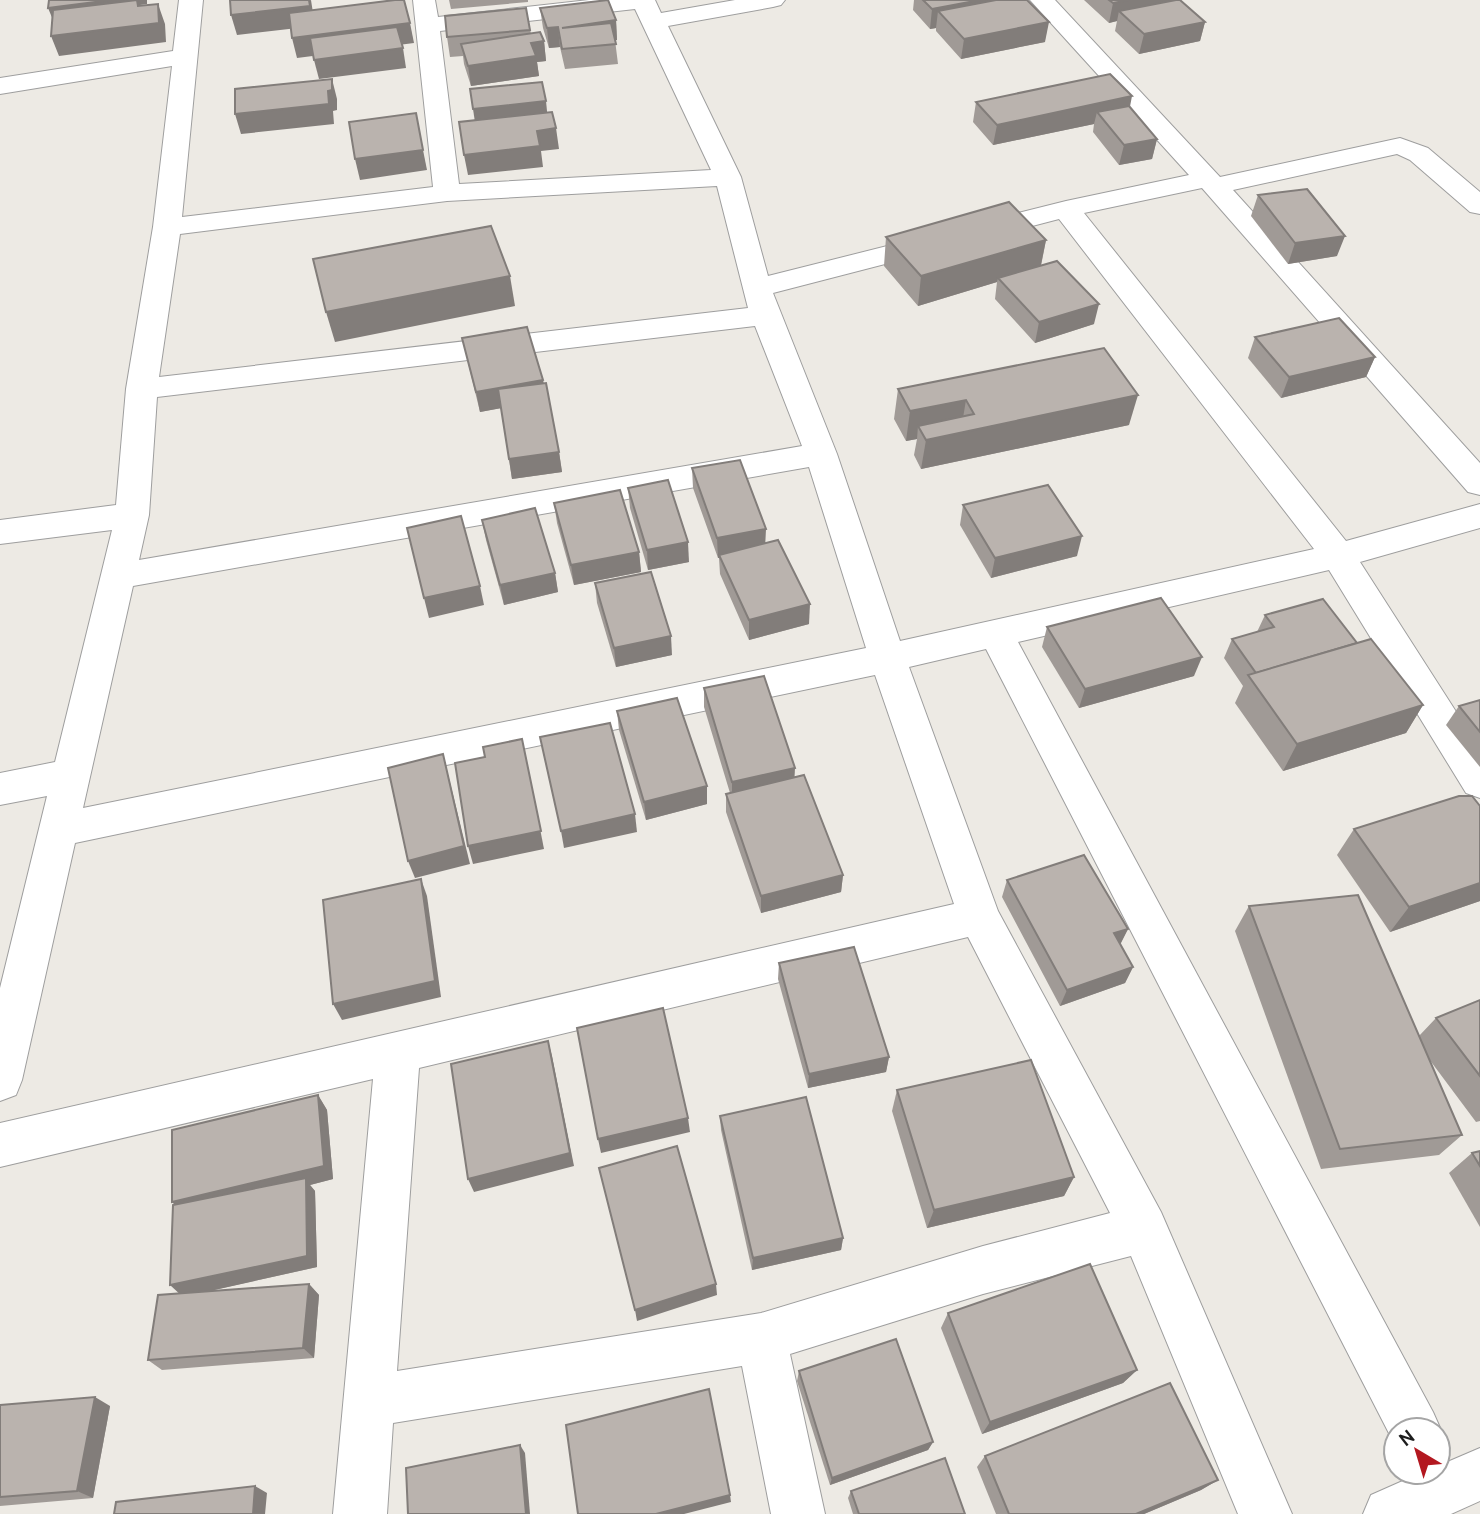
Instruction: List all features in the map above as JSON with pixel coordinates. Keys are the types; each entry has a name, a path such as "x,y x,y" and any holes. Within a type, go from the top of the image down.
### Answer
{"street":[{"path":"0,1080 132,515 142,388 167,227 191,0"},
{"path":"447,193 425,12 647,8 773,0"},
{"path":"1042,0 1211,183 1480,484"},
{"path":"647,8 728,177 761,301 821,454 887,659 979,916 1144,1229 1265,1514"},
{"path":"0,86 185,57"},
{"path":"142,388 761,301 1066,209 1400,146 1419,154 1480,206"},
{"path":"167,227 447,193 728,177"},
{"path":"1066,209 1338,556 1480,782"},
{"path":"118,576 821,454"},
{"path":"0,533 132,515"},
{"path":"59,830 887,659 1338,556 1480,516"},
{"path":"996,634 1408,1416"},
{"path":"0,789 71,775"},
{"path":"0,1144 979,916"},
{"path":"360,1514 398,1052"},
{"path":"369,1401 761,1338 983,1270 1144,1229"},
{"path":"761,1338 798,1514"},
{"path":"1390,1514 1455,1479"}],"building":[{"path":"49,0 111,0 48,8"},
{"path":"137,0 138,6 158,4 159,23 51,36 53,10"},
{"path":"230,0 309,0 310,6 231,15"},
{"path":"404,0 410,23 292,38 289,13"},
{"path":"608,0 616,20 562,28 611,23 616,44 562,49 558,27 547,28 540,8"},
{"path":"923,0 980,0 932,9"},
{"path":"996,0 1027,0 1049,22 964,39 938,11"},
{"path":"1180,0 1205,22 1144,34 1119,11"},
{"path":"526,8 530,30 447,37 445,16"},
{"path":"397,27 403,48 314,60 310,38"},
{"path":"540,32 544,41 531,43 536,56 468,66 461,44"},
{"path":"1110,74 1132,96 997,125 976,102"},
{"path":"332,79 332,90 328,91 329,104 235,114 235,89"},
{"path":"542,82 546,101 473,109 470,89"},
{"path":"1129,106 1157,139 1124,145 1097,112"},
{"path":"552,112 556,128 537,131 540,146 464,155 459,122"},
{"path":"416,113 423,150 355,159 349,122"},
{"path":"1307,189 1345,236 1295,243 1258,195"},
{"path":"1009,202 1046,240 921,276 886,237"},
{"path":"491,226 510,276 326,312 313,259"},
{"path":"1057,261 1099,304 1039,322 998,278"},
{"path":"1339,318 1375,357 1289,377 1255,337"},
{"path":"527,327 543,380 476,392 462,338"},
{"path":"1104,348 1138,395 926,440 918,426 974,414 966,400 910,411 898,389"},
{"path":"546,383 559,452 509,459 498,389"},
{"path":"740,460 766,529 717,538 692,468"},
{"path":"668,480 688,542 647,550 628,488"},
{"path":"1048,485 1082,536 995,558 963,505"},
{"path":"620,490 639,552 571,565 554,503"},
{"path":"535,508 555,573 500,585 482,520"},
{"path":"461,516 480,586 424,598 407,528"},
{"path":"778,540 810,604 749,620 719,555"},
{"path":"651,572 671,636 614,648 595,583"},
{"path":"1161,598 1202,657 1085,689 1047,627"},
{"path":"1323,599 1357,643 1256,673 1232,639 1274,627 1265,615"},
{"path":"1371,639 1423,705 1297,744 1248,675"},
{"path":"764,676 795,768 732,782 704,688"},
{"path":"677,698 707,786 644,802 617,711"},
{"path":"1480,700 1480,732 1459,706"},
{"path":"610,723 635,814 561,831 540,737"},
{"path":"522,739 541,831 468,846 455,763 485,757 483,747"},
{"path":"443,754 464,846 408,861 388,768"},
{"path":"804,775 843,875 761,896 726,794"},
{"path":"1459,796 1472,796 1480,806 1480,883 1409,907 1354,829"},
{"path":"1084,855 1128,929 1114,933 1133,967 1067,990 1007,880"},
{"path":"421,879 435,981 333,1004 323,900"},
{"path":"1358,895 1462,1135 1340,1149 1249,906"},
{"path":"854,947 889,1057 809,1074 779,963"},
{"path":"1480,1000 1480,1076 1436,1018"},
{"path":"663,1008 688,1118 598,1139 577,1028"},
{"path":"548,1041 570,1153 468,1179 451,1064"},
{"path":"1031,1060 1074,1177 934,1210 897,1090"},
{"path":"318,1095 324,1166 172,1202 172,1130"},
{"path":"806,1097 843,1238 753,1258 720,1116"},
{"path":"677,1146 716,1284 635,1310 599,1168"},
{"path":"1480,1151 1480,1166 1472,1153"},
{"path":"306,1178 307,1256 170,1285 173,1205"},
{"path":"1090,1264 1137,1370 990,1422 948,1313"},
{"path":"309,1284 303,1348 148,1360 158,1295"},
{"path":"896,1339 933,1442 832,1478 799,1371"},
{"path":"1170,1383 1218,1480 1136,1514 1009,1514 985,1456"},
{"path":"709,1389 730,1495 656,1514 578,1514 566,1425"},
{"path":"95,1397 77,1491 0,1497 0,1405"},
{"path":"520,1445 526,1514 408,1514 406,1468"},
{"path":"945,1458 965,1514 859,1514 851,1491"},
{"path":"255,1486 253,1514 114,1514 116,1502"}]}
